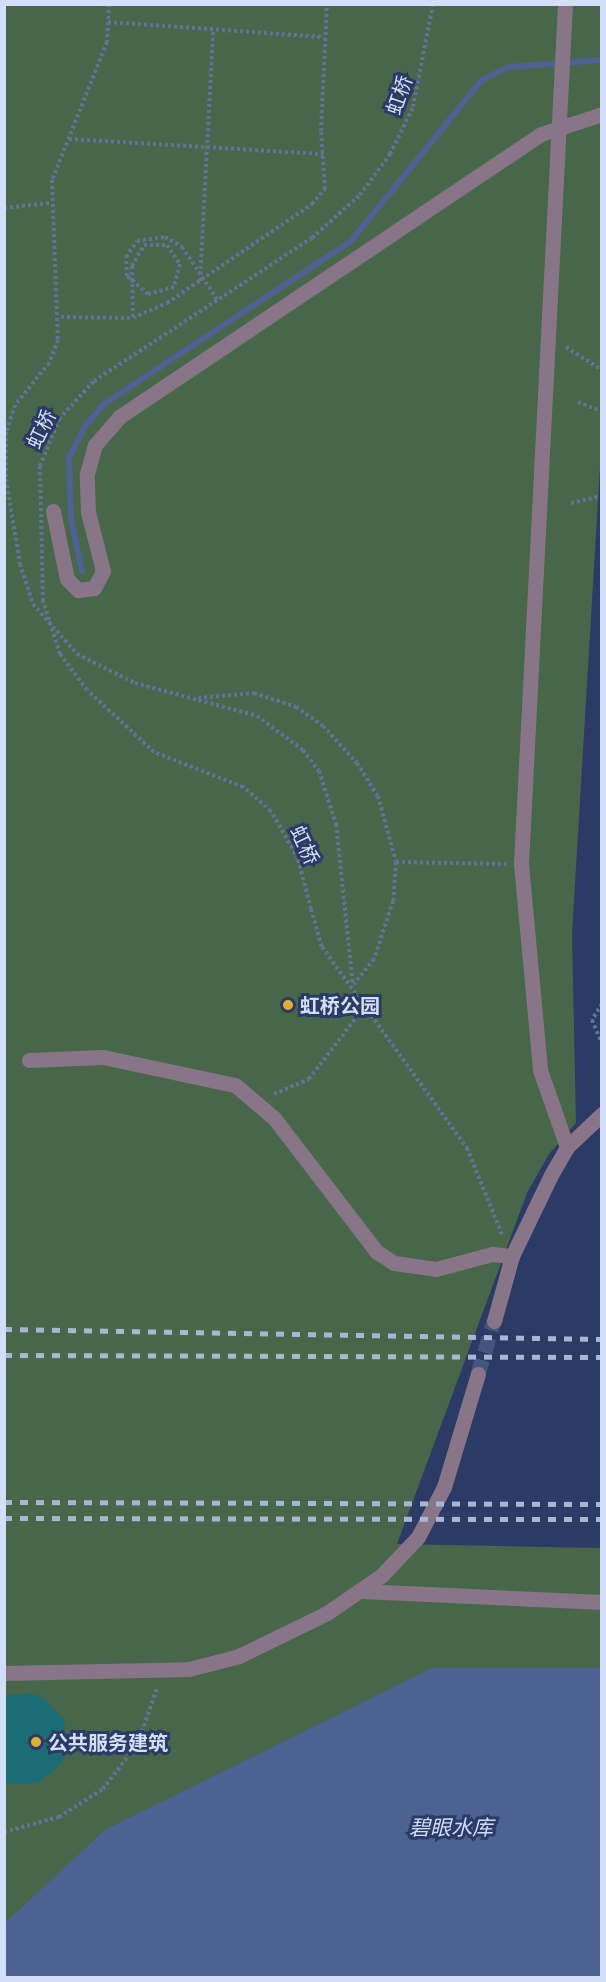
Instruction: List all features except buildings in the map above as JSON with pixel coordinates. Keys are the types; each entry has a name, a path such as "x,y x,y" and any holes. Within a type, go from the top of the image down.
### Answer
{"street":[{"path":"565,4 521,864 540,1070 567,1147"},
{"path":"53,511 67,579 78,590 94,588 103,571 88,512 87,474 104,430 140,399 335,267 558,125 602,114"},
{"path":"29,1060 63,1055 214,1076 251,1096 377,1252 394,1263 436,1269 492,1254 512,1256"},
{"path":"494,1321 512,1256 567,1147 602,1114"},
{"path":"4,1673 160,1672 239,1656 361,1591 401,1558 432,1514 478,1374"},
{"path":"361,1591 602,1602"}],"path":[{"path":"109,4 108,22 93,85 52,180 50,203 61,317 49,363 6,421 6,479 20,564 33,604 77,654 101,669 257,716 282,731 319,771 336,824 353,985 365,1006 467,1148 512,1256"},
{"path":"61,317 133,318 200,281 312,204 326,189 323,37 327,4"},
{"name":"虹桥","path":"353,985 322,947 298,859 271,811 243,787 175,762 137,739 71,671 50,630 43,601 37,494 40,466 59,419 93,381 335,220 377,175 413,107 433,4"},
{"path":"108,22 323,37"},
{"path":"200,281 213,30"},
{"path":"69,139 324,154"},
{"path":"4,208 50,203"},
{"path":"133,318 132,266 144,245 167,245 180,264 174,287 159,295 139,291 125,266 137,241 165,237 182,247 217,299"},
{"path":"548,346 566,347 602,370"},
{"path":"578,402 602,411"},
{"path":"571,502 602,496"},
{"path":"194,698 254,693 296,707 324,726 378,796 396,862 384,935 353,985"},
{"path":"396,862 521,864"},
{"path":"602,954 602,970"},
{"path":"602,1004 592,1020 602,1043"},
{"path":"251,1096 282,1092 309,1079 365,1006"},
{"path":"4,1832 59,1817 103,1789 138,1743 160,1672"}],"green space":[{"name":"虹桥公园","path":"5,5 601,5 602,434 572,934 576,1123 549,1154 527,1193 397,1544 601,1548 601,1977 5,1978"}],"water":[{"name":"碧眼水库","path":"432,1668 601,1668 601,1977 5,1977 5,1923 105,1830"}],"waterway":[{"path":"82,571 71,519 69,458 85,426 104,404 351,241 482,80 509,67 602,60"}],"tunnel":[{"path":"478,1374 494,1321"}],"railway":[{"path":"4,1329 602,1339"},
{"path":"4,1355 602,1357"},
{"path":"4,1502 602,1504"},
{"path":"4,1518 602,1519"}],"place":[{"name":"虹桥公园","path":"288,1005"},
{"name":"公共服务建筑","path":"36,1742"}]}
